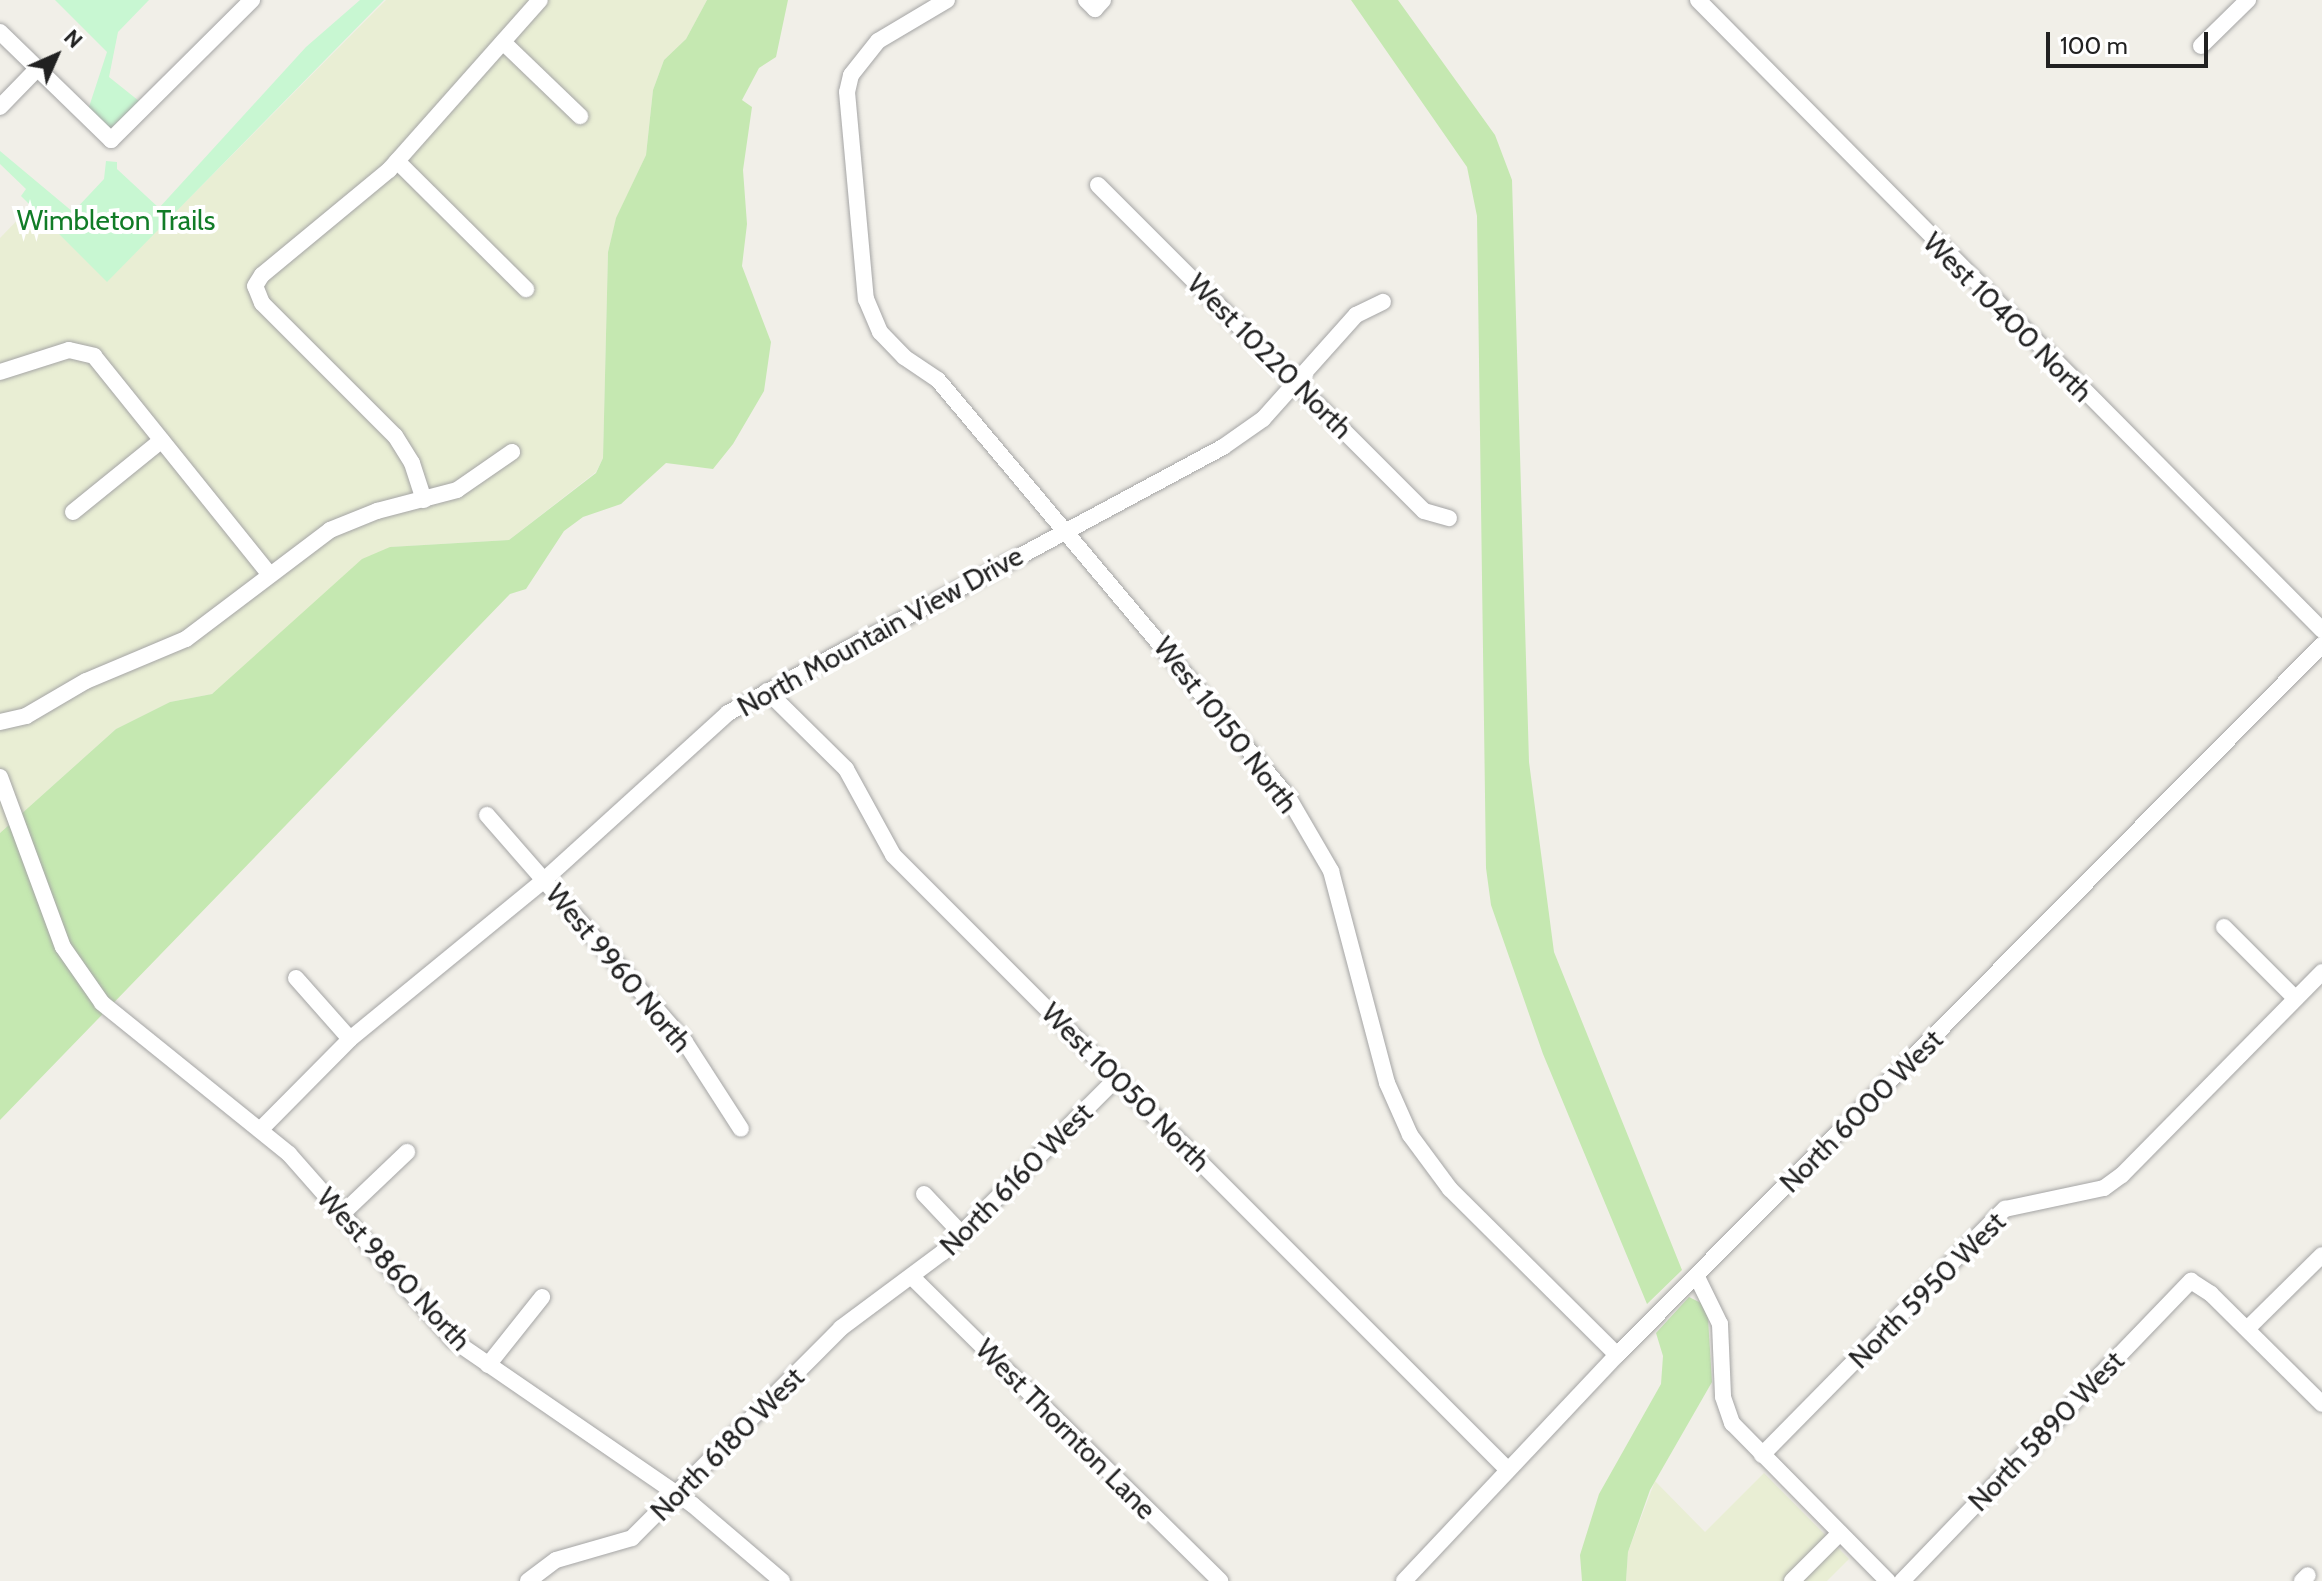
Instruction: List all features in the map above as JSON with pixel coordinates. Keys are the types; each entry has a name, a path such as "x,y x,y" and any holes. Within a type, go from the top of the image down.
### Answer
{"street":[{"path":"0,32 111,140 252,0"},
{"path":"424,500 412,463 395,436 255,291 262,275 397,161 540,0"},
{"name":"West 10150 North","path":"947,0 893,28 851,75 845,108 859,244 866,299 880,332 904,357 938,380 1068,529 1288,797 1331,871 1383,1069 1410,1135 1450,1189 1617,1355"},
{"name":"West 10400 North","path":"1698,0 2322,630"},
{"path":"2201,46 2248,0"},
{"path":"503,42 580,116"},
{"path":"0,107 37,69"},
{"path":"397,161 526,289"},
{"name":"West 10220 North","path":"1098,185 1424,511 1449,518"},
{"name":"North Mountain View Drive","path":"260,1130 350,1039 544,880 728,713 1223,447 1263,419 1356,315 1383,302"},
{"path":"0,372 56,353 84,350 98,361 269,574"},
{"path":"73,512 162,440"},
{"path":"0,722 26,716 86,681 186,639 330,530 468,485 512,452"},
{"name":"North 6000 West","path":"1404,1581 1617,1355 2322,645"},
{"name":"West 10050 North","path":"767,691 846,769 893,855 1507,1469"},
{"name":"West 9860 North","path":"0,777 70,961 94,995 289,1154 453,1340 678,1495 782,1581"},
{"name":"West 9960 North","path":"487,815 685,1042 741,1129"},
{"path":"2224,927 2295,998"},
{"name":"North 5950 West","path":"1762,1455 2005,1209 2104,1188 2322,972"},
{"path":"296,978 350,1039"},
{"name":"North 6160 West","path":"912,1277 962,1234 1117,1078"},
{"path":"342,1214 407,1152"},
{"path":"924,1194 962,1234"},
{"path":"2322,1255 2247,1329 2322,1404"},
{"name":"North 6180 West","path":"528,1581 556,1560 632,1538 841,1328 912,1277"},
{"name":"West Thornton Lane","path":"912,1277 1220,1581"},
{"path":"1697,1277 1720,1324 1723,1397 1732,1423 1888,1581"},
{"name":"North 5890 West","path":"1902,1581 2191,1281 2247,1329"},
{"path":"488,1365 542,1297"},
{"path":"1792,1581 1840,1533"}],"green space":[{"path":"55,0 149,0 118,32 109,77 139,101 109,130 88,110 107,52"},
{"name":"Wimbleton Trails","path":"360,0 384,0 107,282 21,196 26,189 0,164 0,151 73,212 104,179 106,161 117,162 117,169 159,208 306,47"},
{"path":"386,0 707,0 686,39 664,60 653,90 646,155 616,219 608,252 603,458 596,472 509,540 391,547 212,694 170,702 116,729 0,833 0,238 31,206 107,281"},
{"path":"707,0 788,0 776,57 759,68 742,100 752,107 743,170 747,224 742,266 771,342 764,391 733,444 713,469 666,463 621,504 583,517 564,531 526,589 510,594 0,1120 0,833 116,729 170,702 212,694 362,559 390,547 509,540 596,473 603,458 608,252 616,218 646,155 653,90 664,60 686,39"},
{"path":"1351,0 1398,0 1495,135 1512,180 1529,762 1554,952 1682,1270 1647,1304 1543,1054 1491,905 1486,868 1477,216 1467,167"},
{"path":"1689,1297 1701,1303 1708,1318 1712,1382 1650,1490 1628,1552 1626,1581 1582,1581 1580,1555 1599,1494 1661,1384 1663,1356 1656,1333"},
{"path":"1764,1473 1849,1559 1827,1581 1626,1581 1628,1552 1655,1481 1705,1532"}]}
